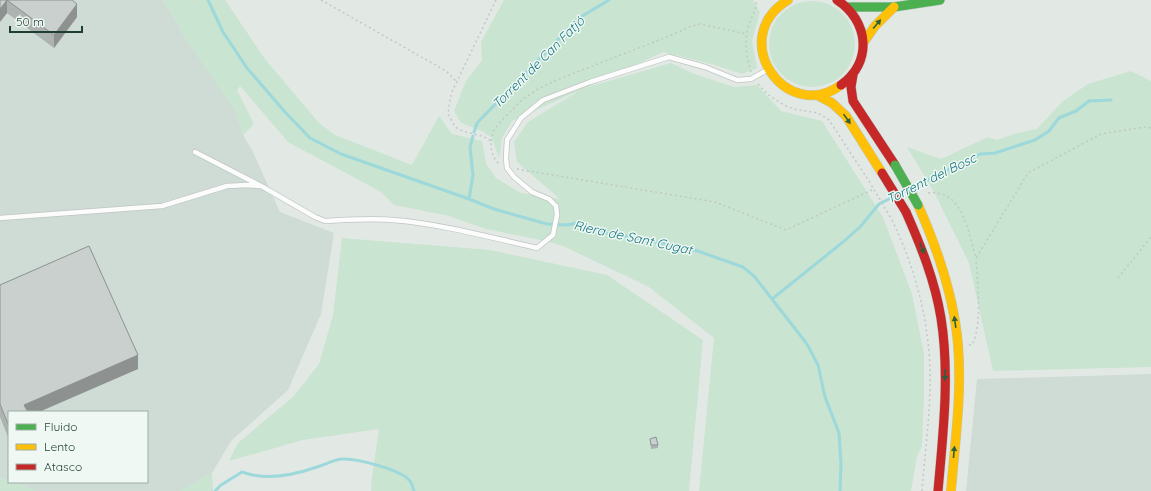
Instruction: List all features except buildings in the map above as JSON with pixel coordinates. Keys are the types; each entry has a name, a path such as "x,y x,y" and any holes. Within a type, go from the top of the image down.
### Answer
{"main road":[{"path":"788,0 776,9 764,28 762,38 763,60 768,70 782,86 801,94 817,95 836,90 853,75"},
{"path":"837,0 847,7 854,15 859,23 862,33 863,43 861,59 853,75 851,87 853,101 895,165 918,205 934,240 952,302 959,366 951,491"},
{"path":"847,7 894,7 940,0"},
{"path":"770,17 771,5"},
{"path":"863,43 875,26 894,7"},
{"path":"817,95 832,103 846,116 906,212 917,235 931,275 938,303 944,339 945,361 945,397 938,491"}],"lane":[{"path":"195,152 325,221 390,220 417,223 454,229 537,248 553,235 557,215 556,206 549,199 532,192 514,177 508,168 506,158 507,140 520,118 543,100 583,85 669,58 705,67 736,80 751,79 768,70"},
{"path":"0,218 162,206 227,186 246,185 263,187"}],"path":[{"path":"320,0 446,71 457,82"},
{"path":"491,141 486,137 469,133 456,127 448,114 451,94 496,0"},
{"path":"751,71 746,50 747,34 755,11 756,0"},
{"path":"499,164 494,160 491,150 491,141 494,130 523,99 538,89 558,79 672,35 688,26 700,24 747,34"},
{"path":"758,84 767,94 784,105 794,109 818,113 829,120 869,180 902,241 916,278 923,307 928,345 930,370 929,400 922,491"},
{"path":"976,258 1028,173 1101,134 1145,127 1151,128"},
{"path":"508,168 715,202 786,230 872,190"},
{"path":"928,193 938,193 944,195 949,198 959,209 966,221 976,258 978,322 975,340 972,345 969,345"},
{"path":"1118,278 1151,237"}],"shaded area":[{"path":"0,0 163,0 183,34 236,112 243,135 252,150 280,212 334,233 321,314 288,390 231,441 212,473 180,491 36,491 16,483 148,483 148,411 8,411 8,481 0,477"},
{"path":"1151,374 1151,491 966,491 977,379"}],"green space":[{"path":"163,0 225,0 265,59 319,123 335,135 412,165 439,116 452,134 482,141 486,164 496,178 521,193 560,199 517,162 514,142 528,122 580,90 512,121 502,138 499,158 492,138 482,131 461,123 454,111 466,81 482,60 481,42 504,0 753,0 760,12 752,41 757,68 742,74 715,65 663,52 588,87 671,63 692,73 734,87 757,85 781,111 822,121 883,217 912,294 924,354 924,398 922,446 917,456 911,491 699,491 714,338 649,287 563,246 546,241 486,229 449,216 394,205 381,192 288,142 240,86 237,90 254,124 243,135 236,112 183,34"},
{"path":"812,1 828,4 836,8 848,20 852,28 855,44 852,60 848,68 836,80 828,84 812,87 796,84 788,80 776,68 772,60 769,44 772,28 776,20 788,8 796,4"},
{"path":"1131,71 1151,81 1151,367 993,371 969,263 934,192 907,147 941,159 988,137 997,140 1014,134 1037,129 1063,101 1088,84"},
{"path":"342,238 490,250 607,275 703,340 689,491 371,491 379,429 303,440 229,461 238,443 294,396 319,364 333,315"},
{"path":"212,473 213,491 180,491"},
{"path":"0,477 8,481 8,483 16,483 36,491 0,491"}],"waterway":[{"name":"Riera de Sant Cugat","path":"208,0 223,32 247,68 310,138 341,154 494,209 547,224 567,225 577,223 607,233 689,248 743,267 754,276 807,344 818,365 825,397 839,433 841,464 840,491"},
{"name":"Torrent de Can Fatjó","path":"474,132 477,123 579,18 609,0"},
{"name":"Torrent del Bosc","path":"911,188 980,154 995,153 1035,140 1049,131 1059,118 1076,111 1089,101 1111,100"},
{"name":"Torrent de Can Fatjó","path":"469,199 473,175 470,147 473,136"},
{"name":"Torrent del Bosc","path":"772,299 860,227 879,204 893,197"},
{"path":"215,491 221,485 242,472 251,475 280,476 299,472 340,459 358,460 397,472 410,481 414,491"}],"traffic: fast":[{"path":"847,7 894,7 940,0"},
{"path":"895,165 918,205"}],"traffic: slow":[{"path":"788,0 770,16 762,35 763,54 771,72 784,86 801,94 820,94 841,85"},
{"path":"863,43 875,26 894,7"},
{"path":"817,95 832,103 846,116 882,173"},
{"path":"918,205 944,274 956,327 959,363 958,418 951,491"}],"traffic: jam":[{"path":"837,0 848,9 856,19 861,30 863,42 862,54 858,65 851,76 841,85"},
{"path":"853,75 851,87 853,101 895,165"},
{"path":"882,173 906,212"},
{"path":"906,212 931,277 941,318 944,339 945,404 938,491"}]}
